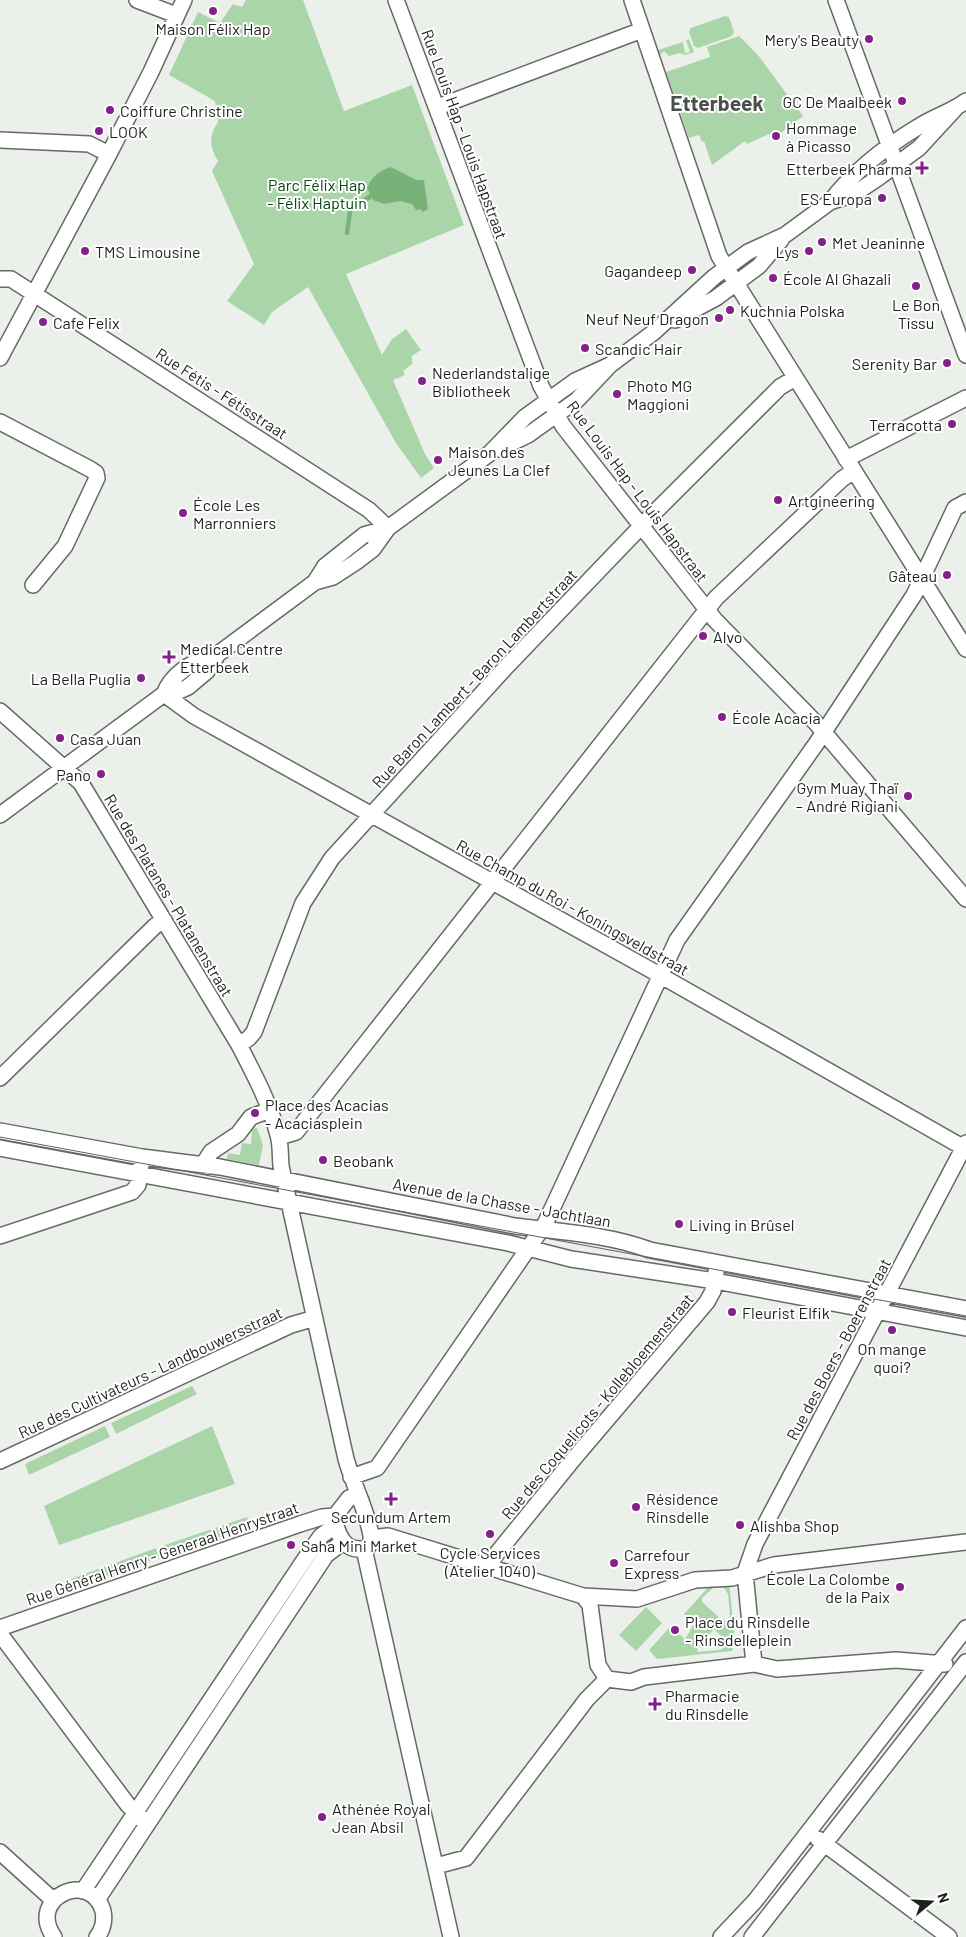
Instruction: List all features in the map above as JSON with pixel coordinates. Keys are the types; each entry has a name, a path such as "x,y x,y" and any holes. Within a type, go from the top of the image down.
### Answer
{"street":[{"path":"137,0 176,15"},
{"path":"0,358 109,154 151,72 184,0"},
{"name":"Rue Louis Hap - Louis Hapstraat","path":"396,0 541,386 563,426 707,610 824,732 966,899"},
{"path":"632,0 719,256 966,649"},
{"path":"836,0 966,355"},
{"path":"438,108 642,30"},
{"path":"0,815 164,694 176,693 188,686 207,671 218,654 315,582 333,577 356,562 373,549 388,528 489,454 528,435 577,400 610,365 654,332 726,268 748,252 785,235 830,202 846,181 889,148 920,125 960,105"},
{"path":"830,202 854,194 896,165 929,139 960,105"},
{"path":"0,140 89,144 109,154"},
{"path":"654,332 716,298 735,284 759,266 785,235"},
{"name":"Rue Fétis - Fétisstraat","path":"0,279 11,279 34,293 370,510 388,528"},
{"path":"489,454 525,416 575,381 610,365"},
{"name":"Rue Baron Lambert - Baron Lambertstraat","path":"240,1045 254,1032 303,903 332,858 507,666 780,388 795,378"},
{"path":"278,1137 296,1132 716,598 842,479 850,465 966,398"},
{"path":"0,422 96,473 97,478 65,546 33,585"},
{"path":"351,1477 377,1468 529,1249 541,1229 677,940 824,732 914,595 955,508 966,502"},
{"name":"Rue Champ du Roi - Koningsveldstraat","path":"164,694 194,716 965,1146"},
{"name":"Rue des Platanes - Platanenstraat","path":"0,712 81,783 240,1045"},
{"path":"0,1078 155,926 164,920"},
{"path":"240,1045 270,1110 278,1137 290,1203 351,1477 361,1500 368,1543 451,1937"},
{"path":"206,1166 206,1160 211,1152 238,1134 250,1117 270,1110"},
{"name":"Avenue de la Chasse - Jachtlaan","path":"0,1131 142,1157 220,1167 541,1229 584,1234 630,1243 650,1250 966,1309"},
{"name":"Rue des Boers - Boerenstraat","path":"745,1573 755,1544 965,1146"},
{"path":"0,1148 529,1249 571,1260 715,1281 966,1328"},
{"path":"0,1236 132,1192 138,1185 142,1157"},
{"name":"Rue des Coquelicots - Kollebloemenstraat","path":"491,1567 494,1557 571,1462 707,1302 713,1291 718,1263"},
{"name":"Rue des Cultivateurs - Landbouwersstraat","path":"0,1461 291,1325 315,1318"},
{"path":"83,1891 313,1547 336,1521 346,1502 351,1477"},
{"path":"346,1502 353,1496 361,1500"},
{"name":"Rue Général Henry - Generaal Henrystraat","path":"0,1628 300,1524 322,1517 336,1521"},
{"path":"336,1521 343,1542 355,1549 388,1536 583,1596 637,1599 696,1580 732,1578 774,1565 966,1542"},
{"path":"97,1900 326,1555 343,1542"},
{"path":"745,1573 754,1664"},
{"path":"583,1596 590,1605 598,1665 607,1679"},
{"path":"721,1937 756,1901 966,1628"},
{"path":"0,1634 136,1814 148,1824"},
{"path":"607,1679 631,1682 644,1678 754,1664 777,1669 896,1660 965,1664"},
{"path":"752,1937 965,1664"},
{"path":"436,1866 466,1858 586,1699 607,1679"},
{"path":"809,1832 949,1937"},
{"path":"0,1852 53,1900"},
{"path":"53,1937 47,1922 47,1914 53,1900 64,1892 83,1891 97,1900 101,1906 104,1921 99,1936"}],"green space":[{"name":"Parc Félix Hap - Félix Haptuin","path":"246,0 303,0 344,111 412,85 464,225 346,274 382,355 392,339 406,329 421,350 412,356 412,364 403,371 405,375 393,380 425,454 434,468 421,478 396,443 308,287 272,312 264,325 227,301 254,264 212,171 218,161 211,141 218,122 215,101 169,75 198,12 220,23 233,4 242,7"},
{"path":"725,16 729,17 734,32 732,36 698,48 694,46 689,32 691,28"},
{"path":"739,36 758,55 803,116 773,139 769,134 747,144 745,141 712,165 704,141 702,142 699,135 689,138 666,72 710,57 707,47"},
{"path":"689,39 694,52 685,55 680,53 669,56 664,51 660,55 658,50 683,42 685,53 690,52 686,40"},
{"path":"257,1128 263,1145 259,1165 227,1159 228,1153 240,1155 242,1143 251,1144 252,1129"},
{"path":"192,1386 197,1394 116,1434 111,1423"},
{"path":"105,1426 110,1437 29,1475 25,1464"},
{"path":"212,1426 235,1484 59,1545 44,1506"},
{"path":"247,1517 250,1527 165,1556 162,1546"},
{"path":"156,1548 159,1558 74,1588 71,1579"},
{"path":"713,1582 729,1582 735,1641 732,1651 657,1659 649,1650 671,1626 696,1650 686,1638 694,1623 684,1614","holes":["714,1587 724,1588 728,1594 730,1616 726,1621 723,1621 702,1602 702,1598","714,1629 727,1642 727,1646 720,1650 698,1652 697,1649"]},
{"path":"646,1607 662,1623 636,1651 619,1635"}],"shaded area":[{"path":"391,167 416,180 424,180 428,209 423,212 420,209 416,210 412,204 400,201 384,204 373,200 367,188 371,180 376,174"}],"waterway":[{"path":"347,233 351,205 357,205 371,196"}],"tram line":[{"path":"0,1137 966,1316"}],"place":[{"name":"Maison Félix Hap","path":"213,11"},
{"name":"Mery's Beauty","path":"869,39"},
{"name":"GC De Maalbeek","path":"902,101"},
{"name":"Coiffure Christine","path":"110,110"},
{"name":"LOOK","path":"99,131"},
{"name":"Hommage à Picasso","path":"776,136"},
{"name":"Etterbeek Pharma","path":"922,168"},
{"name":"ES Europa","path":"882,198"},
{"name":"Met Jeaninne","path":"822,242"},
{"name":"TMS Limousine","path":"85,251"},
{"name":"Lys","path":"809,251"},
{"name":"Gagandeep","path":"692,270"},
{"name":"École Al Ghazali","path":"773,278"},
{"name":"Le Bon Tissu","path":"916,286"},
{"name":"Kuchnia Polska","path":"730,310"},
{"name":"Neuf Neuf Dragon","path":"719,318"},
{"name":"Cafe Felix","path":"43,322"},
{"name":"Scandic Hair","path":"585,348"},
{"name":"Serenity Bar","path":"947,363"},
{"name":"Nederlandstalige Bibliotheek","path":"422,381"},
{"name":"Photo MG Maggioni","path":"617,394"},
{"name":"Terracotta","path":"952,424"},
{"name":"Maison des Jeunes La Clef","path":"438,460"},
{"name":"Artgineering","path":"778,500"},
{"name":"École Les Marronniers","path":"183,513"},
{"name":"Gâteau","path":"947,575"},
{"name":"Alvo","path":"703,636"},
{"name":"Medical Centre Etterbeek","path":"169,657"},
{"name":"La Bella Puglia","path":"141,678"},
{"name":"École Acacia","path":"722,717"},
{"name":"Casa Juan","path":"60,738"},
{"name":"Pano","path":"101,774"},
{"name":"Gym Muay Thaï – André Rigiani","path":"908,796"},
{"name":"Place des Acacias - Acaciasplein","path":"255,1113"},
{"name":"Beobank","path":"323,1160"},
{"name":"Living in Brûsel","path":"679,1224"},
{"name":"Fleurist Elfik","path":"732,1312"},
{"name":"On mange quoi?","path":"892,1330"},
{"name":"Secundum Artem","path":"391,1499"},
{"name":"Résidence Rinsdelle","path":"636,1507"},
{"name":"Alishba Shop","path":"740,1525"},
{"name":"Cycle Services (Atelier 1040)","path":"490,1534"},
{"name":"Saha Mini Market","path":"291,1545"},
{"name":"Carrefour Express","path":"614,1563"},
{"name":"École La Colombe de la Paix","path":"900,1587"},
{"name":"Place du Rinsdelle - Rinsdelleplein","path":"675,1630"},
{"name":"Pharmacie du Rinsdelle","path":"655,1704"},
{"name":"Athénée Royal Jean Absil","path":"322,1817"}],"district":[{"name":"Etterbeek","path":"717,102"}]}
